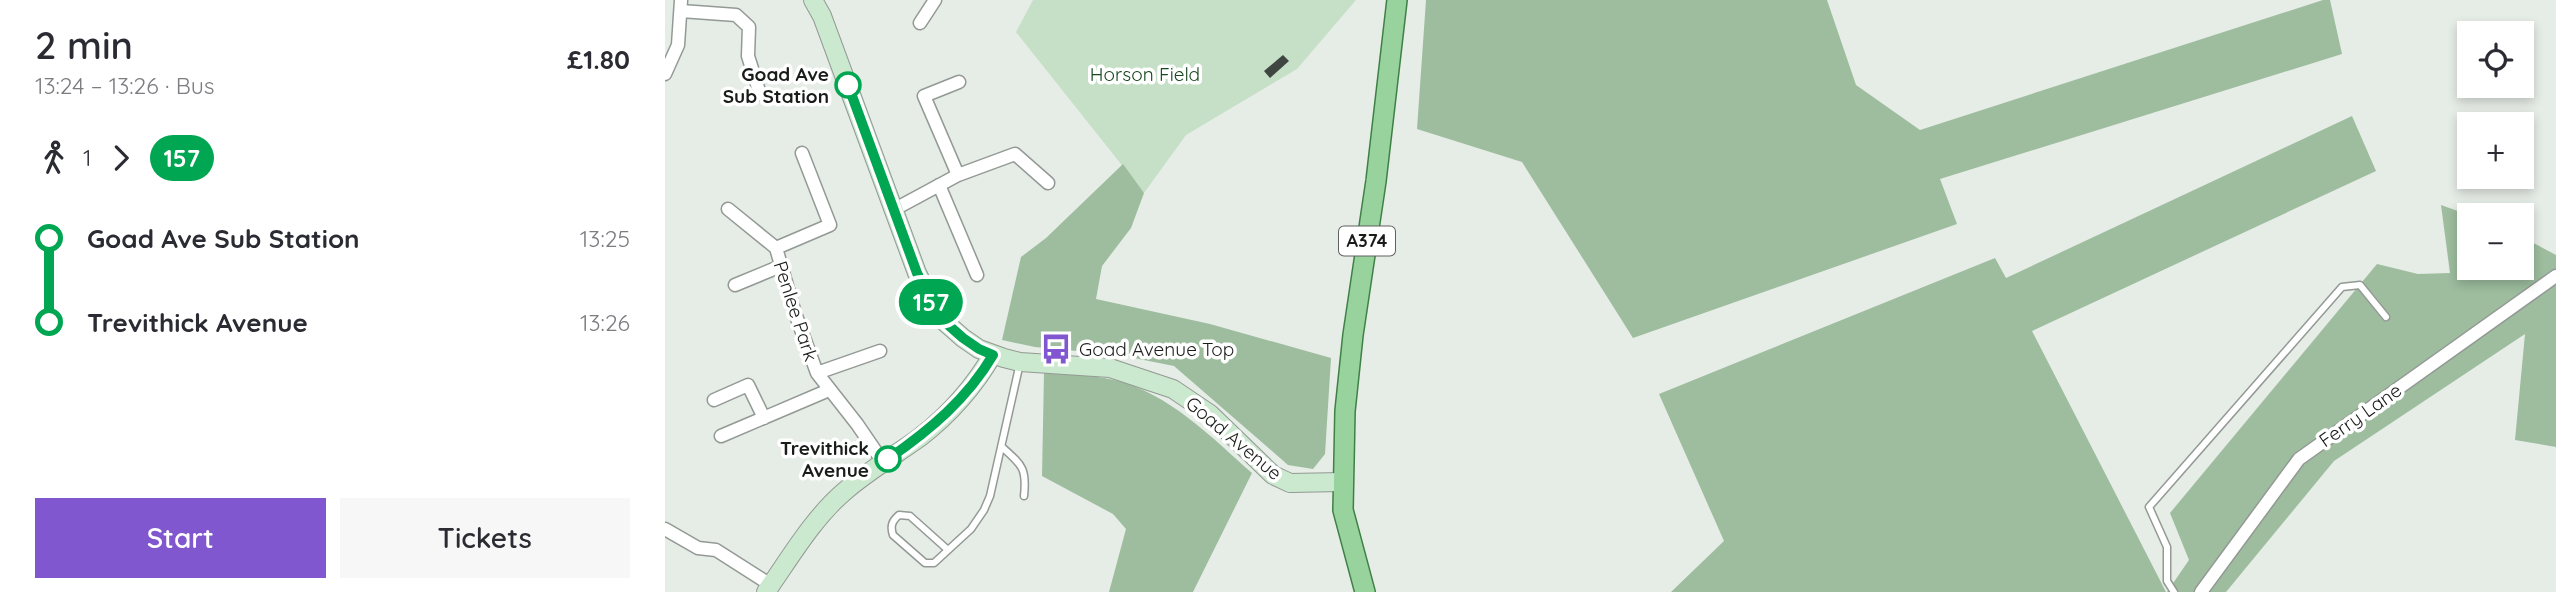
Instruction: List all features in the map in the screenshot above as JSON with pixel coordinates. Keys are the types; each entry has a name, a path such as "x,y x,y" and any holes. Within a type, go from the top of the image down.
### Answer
{"main road":[{"name":"A374","path":"1365,592 1343,510 1345,411 1397,0"}],"street":[{"name":"Goad Avenue","path":"813,0 822,16 917,273 938,316 963,338 993,355 1020,362 1110,368 1173,389 1210,414 1273,475 1290,483 1342,482"},
{"path":"920,23 935,0"},
{"path":"665,74 668,59 678,46 681,6 736,15 749,27 748,56 760,94"},
{"path":"958,175 924,96 959,82"},
{"name":"Penlee Park","path":"776,248 830,225 802,153"},
{"path":"895,209 958,175 1015,154 1048,183"},
{"path":"939,185 977,275"},
{"name":"Penlee Park","path":"729,209 776,248 795,313 817,373 883,462"},
{"path":"735,285 781,266"},
{"name":"Ferry Lane","path":"2201,592 2299,459 2556,276"},
{"name":"Penlee Park","path":"817,373 880,351"},
{"path":"665,529 698,548 716,550 768,588 843,492 920,436 965,395 993,355"},
{"path":"714,400 748,385 764,418"},
{"path":"721,436 829,390"}],"lane":[{"path":"2174,592 2167,581 2167,547 2149,507 2342,287 2360,285 2386,317"},
{"path":"947,550 910,516 899,515 893,520 893,535 925,563 934,563 971,529 984,510 994,485 1020,362"},
{"path":"1002,447 1023,468 1026,479 1024,496"}],"green space":[{"name":"Horson Field","path":"1033,0 1356,0 1297,69 1186,135 1144,193 1016,32"},
{"path":"1426,0 1827,0 1856,85 1920,130 2323,0 2330,0 2342,54 1940,179 1957,224 1633,338 1522,162 1417,129"},
{"path":"2352,116 2376,171 2032,331 2166,592 1671,592 1724,541 1659,394 1995,258 2006,278"},
{"path":"1123,164 1144,193 1131,228 1102,266 1096,299 1210,324 1331,358 1325,454 1313,469 1288,465 1174,366 1119,355 1035,347 1002,340 1021,257 1046,238"},
{"path":"2441,205 2457,211 2457,280 2534,280 2534,243 2556,255 2556,447 2515,440 2525,334 2334,461 2226,592 2167,592 2189,560 2170,513 2377,264 2418,274 2450,273"},
{"path":"1044,373 1114,380 1153,395 1205,431 1252,473 1193,592 1109,592 1126,529 1113,514 1042,476"}],"building":[{"path":"1283,55 1289,61 1270,78 1264,71"}],"bus line":[{"name":"157","path":"848,85 917,273 938,316 963,338 993,355 965,395 920,436 888,459"}],"place":[{"name":"Goad Ave Sub Station","path":"848,85"},
{"name":"Goad Avenue Top","path":"1056,349"},
{"name":"Trevithick Avenue","path":"888,459"}]}
